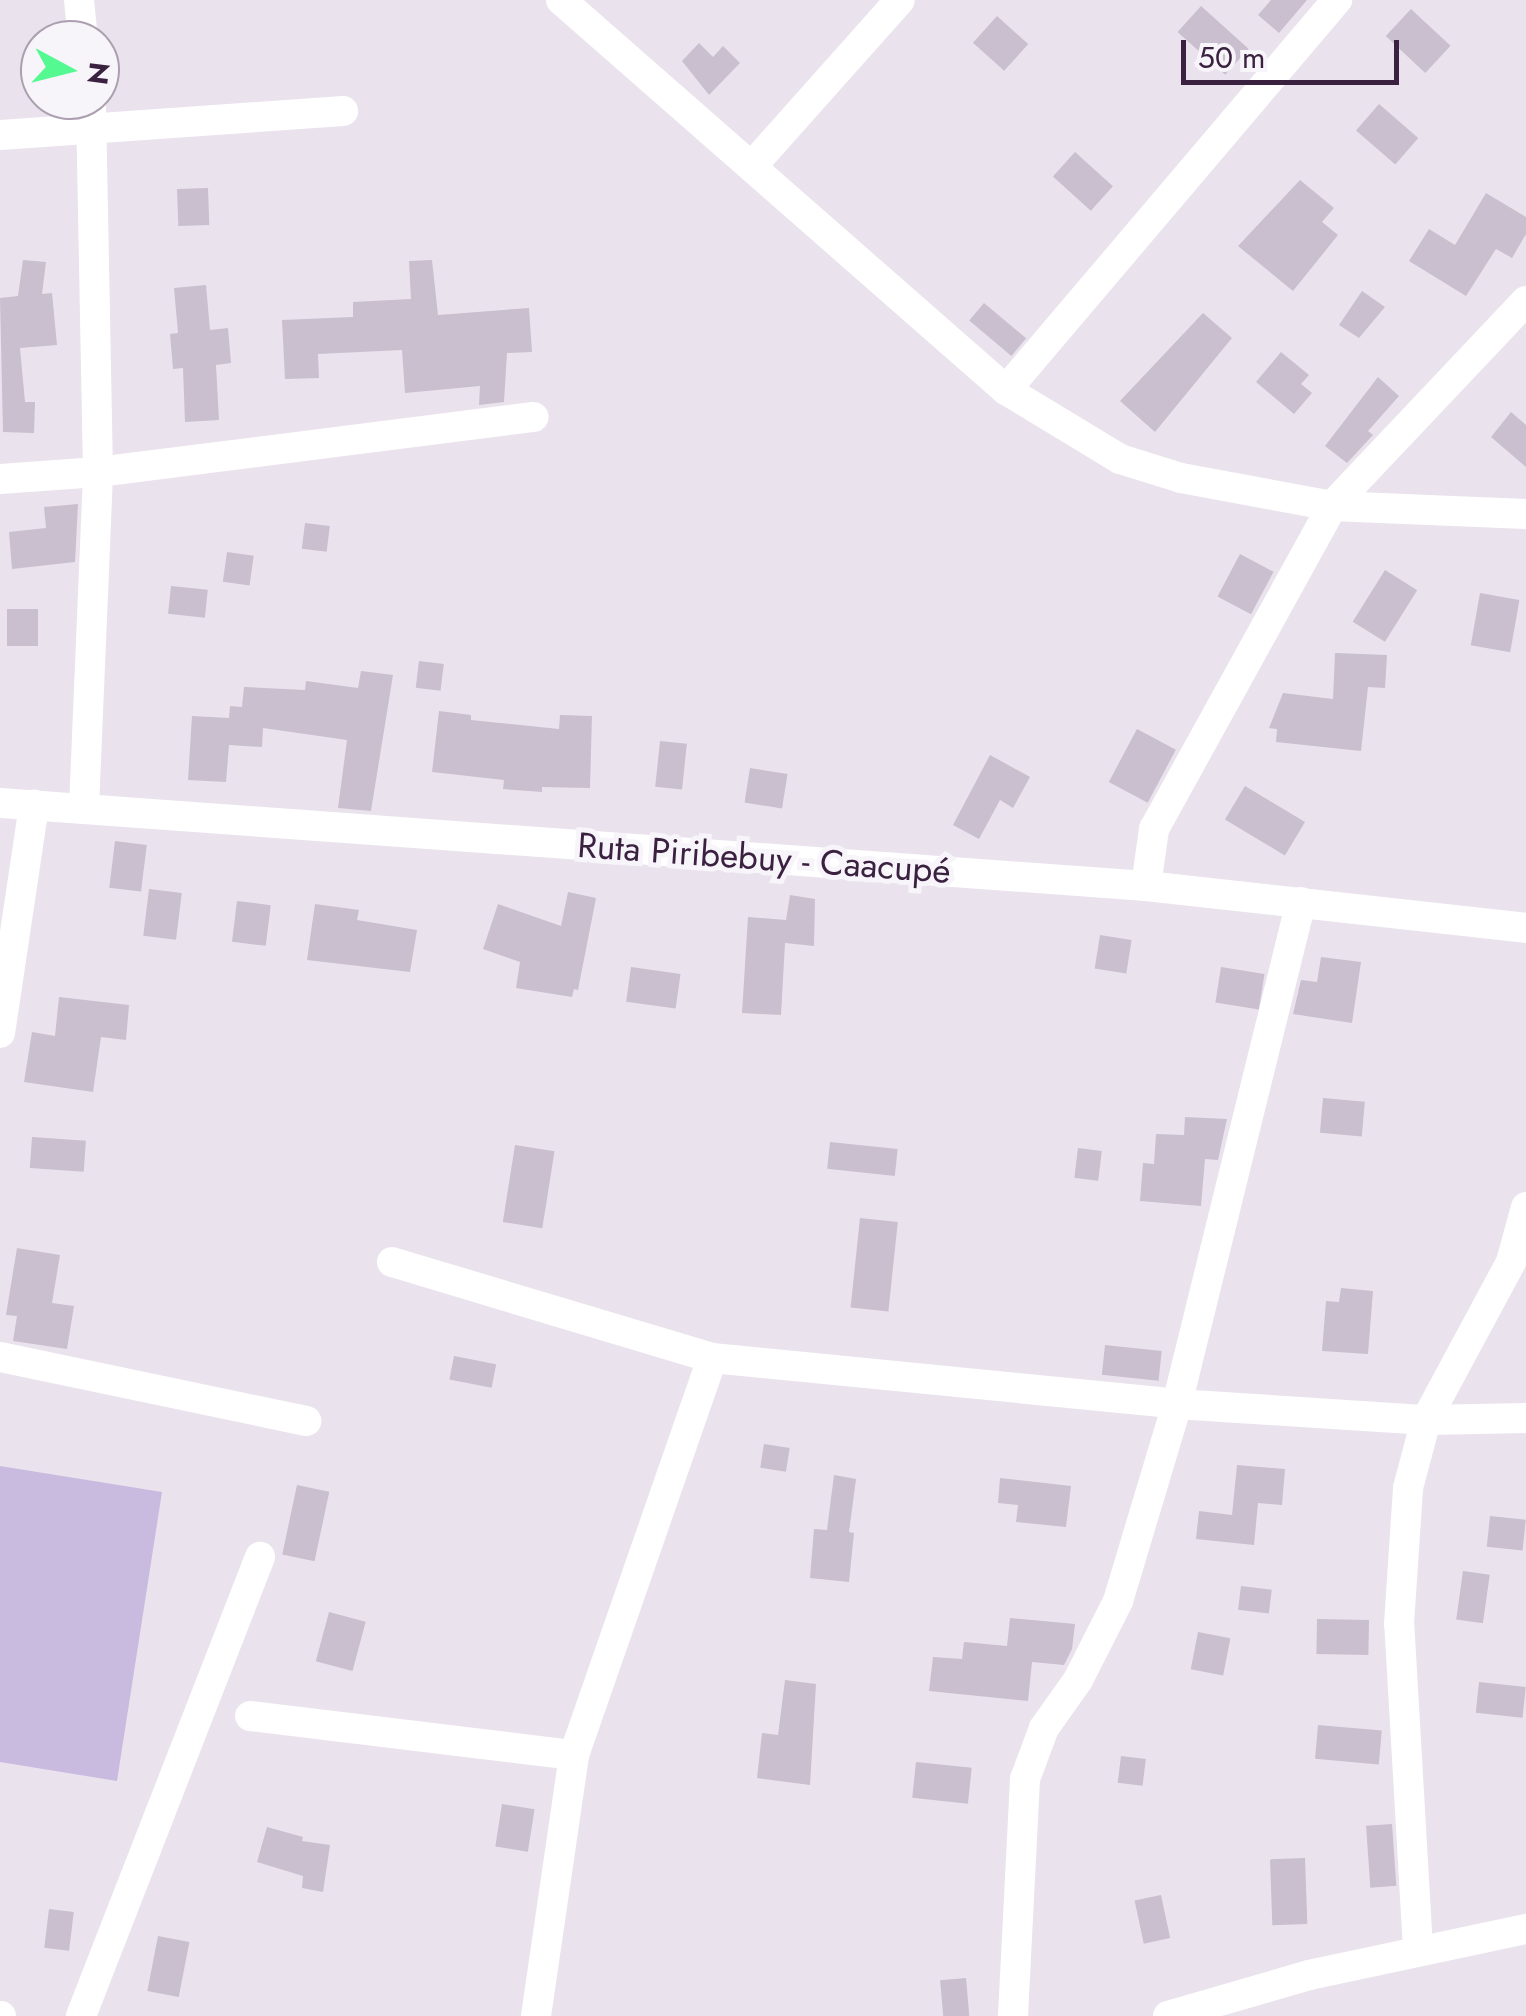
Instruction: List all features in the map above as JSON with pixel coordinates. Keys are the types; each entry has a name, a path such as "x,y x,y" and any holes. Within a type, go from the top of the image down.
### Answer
{"street":[{"path":"561,0 1006,390 1120,459 1181,478 1332,506 1526,514"},
{"path":"752,166 900,0"},
{"path":"1006,390 1337,0"},
{"path":"120,113 343,111"},
{"path":"0,134 61,120"},
{"path":"84,808 98,472 92,120"},
{"path":"1146,886 1154,830 1332,506 1526,301"},
{"path":"0,478 98,472 534,417"},
{"name":"Ruta Piribebuy - Caacupé","path":"0,803 1146,886 1526,928"},
{"path":"0,1033 34,805"},
{"path":"1013,2016 1025,1779 1044,1728 1078,1680 1118,1601 1178,1404 1302,902"},
{"path":"1418,1950 1398,1624 1408,1488 1426,1420 1511,1262 1526,1207"},
{"path":"392,1262 712,1358 1178,1404 1426,1420 1526,1418"},
{"path":"0,1357 306,1421"},
{"path":"536,2016 574,1755 712,1358"},
{"path":"81,2016 260,1557"},
{"path":"250,1716 574,1755"},
{"path":"1168,2016 1308,1975 1526,1928"}],"shaded area":[{"path":"0,1466 162,1492 117,1781 0,1762"}],"building":[{"path":"1271,0 1307,0 1279,33 1258,15"},
{"path":"1201,6 1249,49 1225,75 1178,32"},
{"path":"1411,9 1450,46 1425,73 1386,36"},
{"path":"997,16 1028,44 1004,71 973,43"},
{"path":"699,43 713,57 723,46 740,63 709,95 682,61"},
{"path":"1379,104 1418,138 1395,165 1356,130"},
{"path":"1075,152 1113,186 1091,211 1053,177"},
{"path":"1300,180 1334,208 1322,222 1338,235 1293,291 1238,246"},
{"path":"208,188 209,225 178,226 177,189"},
{"path":"1486,193 1526,217 1526,234 1512,258 1496,249 1466,296 1409,261 1429,229 1455,245"},
{"path":"23,260 46,262 42,294 52,293 57,345 20,348 25,402 35,402 34,433 3,432 0,298 18,296"},
{"path":"432,260 438,315 529,308 532,352 507,353 504,402 479,405 480,386 405,393 402,350 318,354 319,378 285,379 282,320 353,317 353,302 411,299 409,261"},
{"path":"206,285 210,330 228,328 231,363 216,365 219,420 185,422 183,368 173,369 170,334 178,333 174,288"},
{"path":"1362,291 1385,307 1359,338 1339,325"},
{"path":"984,303 1026,338 1011,356 969,321"},
{"path":"1203,313 1232,338 1155,432 1120,401"},
{"path":"1281,352 1309,375 1301,384 1312,393 1294,414 1256,382"},
{"path":"1378,377 1399,396 1368,431 1373,435 1347,463 1325,446"},
{"path":"1511,412 1526,425 1526,467 1491,437"},
{"path":"78,504 75,562 12,569 9,532 46,528 44,507"},
{"path":"305,523 330,526 327,552 302,549"},
{"path":"227,552 254,556 250,585 223,582"},
{"path":"1240,554 1274,572 1251,614 1217,596"},
{"path":"1385,570 1417,590 1385,642 1353,622"},
{"path":"171,586 208,590 205,618 168,614"},
{"path":"1480,593 1519,600 1510,652 1471,645"},
{"path":"7,609 38,609 38,646 7,646"},
{"path":"1335,653 1387,655 1385,688 1368,687 1361,751 1276,742 1277,729 1269,728 1283,693 1333,699"},
{"path":"419,661 444,664 441,691 416,688"},
{"path":"361,671 393,675 371,811 338,808 347,740 263,728 262,747 229,745 226,782 188,780 192,716 229,718 230,706 242,707 244,687 305,690 306,681 358,688"},
{"path":"439,711 471,715 471,720 559,729 560,715 592,716 590,788 542,787 542,792 503,789 504,780 432,772"},
{"path":"1137,729 1176,750 1148,803 1109,782"},
{"path":"660,741 687,744 682,790 655,787"},
{"path":"990,755 1030,777 1013,808 1000,800 979,839 953,825"},
{"path":"750,768 788,774 782,809 745,803"},
{"path":"1245,786 1305,822 1285,855 1225,819"},
{"path":"115,841 147,845 141,892 109,888"},
{"path":"149,889 182,893 176,940 143,936"},
{"path":"568,892 596,898 578,990 574,989 572,997 516,988 520,962 483,949 498,904 561,926"},
{"path":"790,895 815,899 814,946 785,943 781,1015 742,1013 748,917 786,920"},
{"path":"237,901 271,905 266,946 232,942"},
{"path":"315,904 359,910 357,920 417,930 410,972 307,960"},
{"path":"1100,935 1132,940 1126,974 1095,969"},
{"path":"1321,957 1361,962 1352,1023 1293,1014 1301,980 1317,982"},
{"path":"631,967 681,974 676,1009 626,1002"},
{"path":"1221,967 1264,974 1259,1009 1215,1003"},
{"path":"59,997 129,1005 126,1040 101,1037 93,1092 24,1082 32,1032 55,1036"},
{"path":"1323,1098 1365,1102 1362,1137 1320,1133"},
{"path":"1185,1117 1227,1119 1218,1160 1205,1159 1201,1206 1140,1201 1143,1163 1154,1164 1156,1134 1184,1135"},
{"path":"32,1137 86,1141 84,1172 30,1168"},
{"path":"830,1142 898,1149 895,1176 827,1169"},
{"path":"515,1145 555,1151 542,1228 503,1222"},
{"path":"1078,1148 1102,1151 1098,1181 1074,1178"},
{"path":"860,1218 898,1222 888,1311 851,1308"},
{"path":"17,1248 60,1255 52,1303 74,1306 67,1349 13,1341 17,1316 6,1315"},
{"path":"1341,1288 1373,1291 1368,1354 1322,1351 1326,1301 1339,1302"},
{"path":"1105,1345 1162,1351 1159,1381 1102,1375"},
{"path":"454,1356 496,1364 492,1388 449,1380"},
{"path":"764,1444 790,1448 786,1472 760,1468"},
{"path":"1237,1465 1285,1469 1282,1505 1258,1503 1254,1545 1196,1539 1199,1511 1232,1515"},
{"path":"834,1475 856,1479 849,1532 854,1533 849,1582 810,1578 814,1529 827,1530"},
{"path":"1000,1478 1071,1486 1066,1527 1016,1522 1018,1505 998,1503"},
{"path":"297,1485 329,1492 315,1561 282,1554"},
{"path":"1490,1516 1526,1520 1523,1551 1487,1547"},
{"path":"1463,1571 1490,1575 1483,1623 1456,1620"},
{"path":"1241,1586 1272,1590 1269,1614 1238,1610"},
{"path":"329,1612 366,1622 353,1671 316,1661"},
{"path":"1010,1618 1075,1624 1072,1649 1064,1665 1032,1662 1028,1701 929,1691 933,1657 962,1659 964,1642 1007,1646"},
{"path":"1317,1619 1369,1620 1368,1655 1316,1654"},
{"path":"1198,1632 1230,1638 1223,1676 1191,1669"},
{"path":"785,1680 816,1684 810,1785 757,1778 762,1733 778,1735"},
{"path":"1479,1682 1526,1687 1523,1718 1476,1713"},
{"path":"1318,1725 1382,1731 1379,1764 1315,1759"},
{"path":"1121,1756 1146,1759 1143,1786 1118,1783"},
{"path":"916,1762 972,1768 968,1804 912,1798"},
{"path":"502,1804 535,1809 528,1852 495,1846"},
{"path":"1392,1824 1396,1886 1370,1888 1366,1826"},
{"path":"267,1827 303,1837 302,1841 330,1845 323,1892 302,1888 303,1876 257,1862"},
{"path":"1305,1858 1307,1924 1272,1925 1270,1859"},
{"path":"1161,1895 1170,1938 1144,1944 1135,1901"},
{"path":"49,1909 74,1912 69,1951 44,1948"},
{"path":"158,1936 189,1942 179,1997 147,1991"},
{"path":"966,1978 969,2016 943,2016 940,1980"}]}
